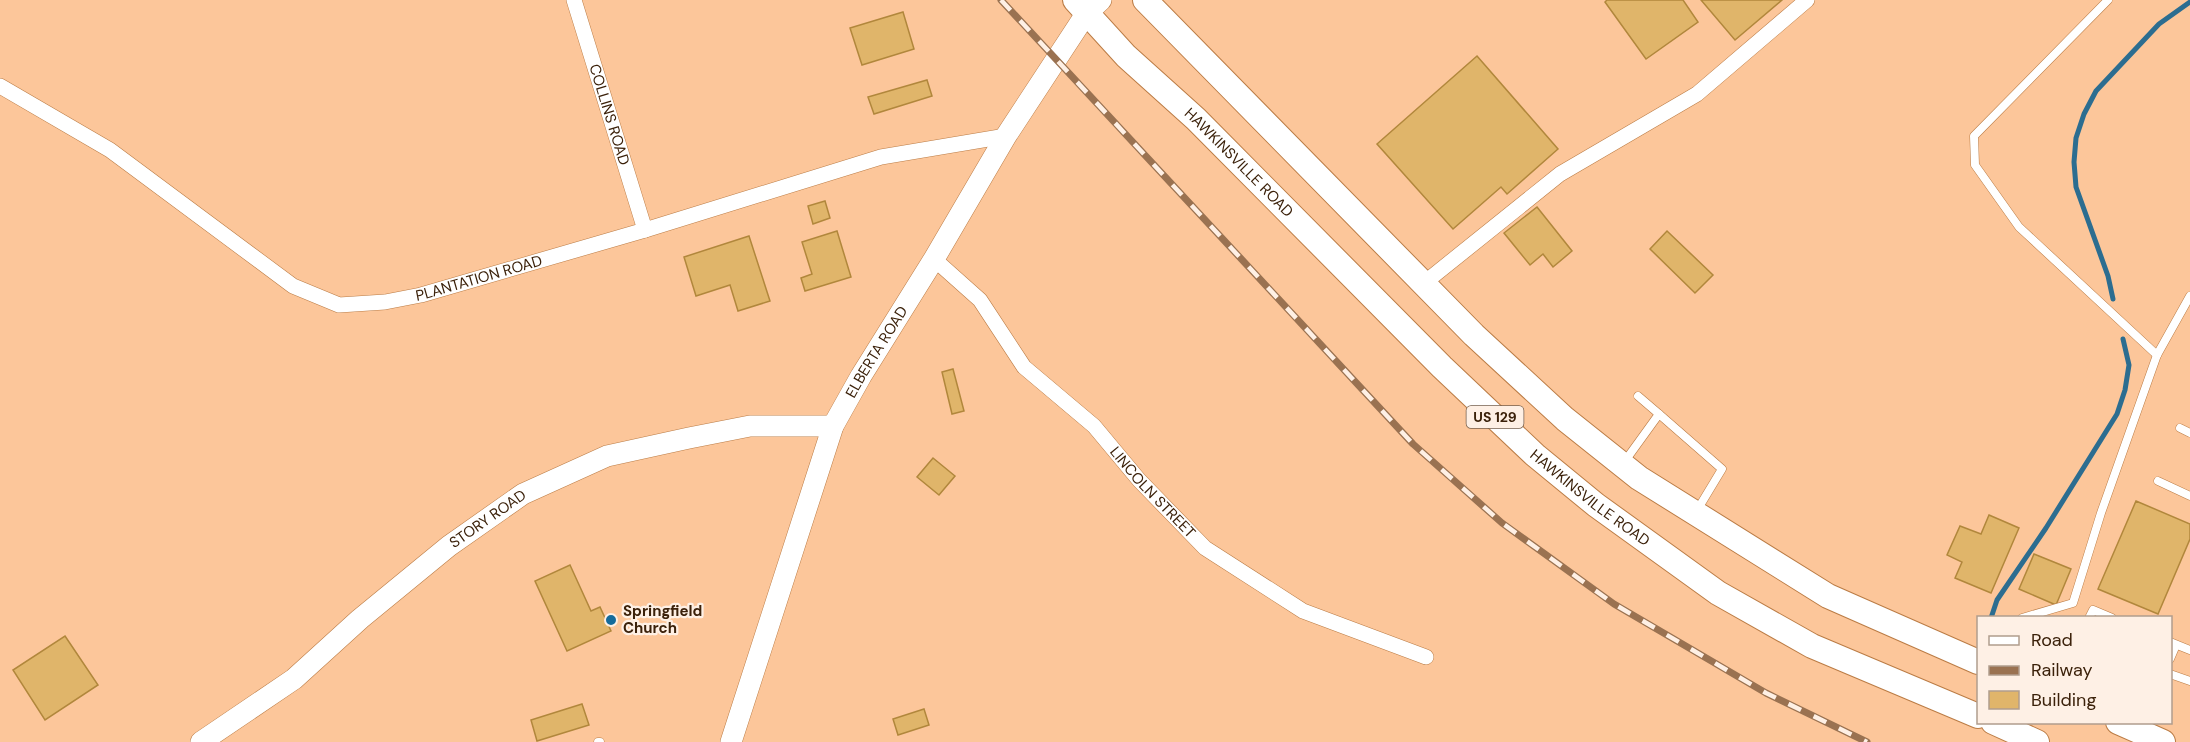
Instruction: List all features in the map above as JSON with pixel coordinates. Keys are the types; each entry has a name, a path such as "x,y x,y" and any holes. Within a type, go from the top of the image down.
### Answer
{"main road":[{"name":"US 129","path":"1144,0 1474,335 1565,419 1622,465 1639,478 1828,596 1977,662"},
{"name":"HAWKINSVILLE ROAD","path":"1087,5 1126,56 1196,119 1442,367 1535,455 1596,505 1718,593 1812,646 1977,716"},
{"path":"1995,724 2037,742"},
{"path":"2130,725 2163,742"}],"street":[{"name":"COLLINS ROAD","path":"574,0 645,230"},
{"path":"1423,284 1560,174 1697,94 1807,0"},
{"name":"ELBERTA ROAD","path":"731,742 833,426 861,376 1087,5"},
{"name":"PLANTATION ROAD","path":"0,86 110,150 292,286 339,305 385,302 421,295 645,230 881,157 1006,136"},
{"name":"LINCOLN STREET","path":"934,259 980,300 1024,367 1094,426 1139,480 1205,548 1303,611 1426,657"},
{"name":"STORY ROAD","path":"201,742 294,678 360,619 449,546 523,494 607,456 750,426 833,426"}],"lane":[{"path":"2108,0 1974,136 1975,165 2019,227 2157,356"},
{"path":"2029,616 2073,603 2101,513 2157,356 2190,296"},
{"path":"1638,396 1722,469 1695,513"},
{"path":"1622,465 1659,414"},
{"path":"2180,428 2190,433"},
{"path":"2158,481 2190,496"},
{"path":"2090,616 2093,610 2107,616"},
{"path":"2173,644 2190,650"},
{"path":"2172,675 2190,681"}],"building":[{"path":"1607,0 1683,0 1698,22 1646,59 1605,2"},
{"path":"1701,0 1782,0 1735,40"},
{"path":"903,12 914,49 862,65 850,28"},
{"path":"1477,56 1558,149 1507,194 1501,187 1453,229 1377,144"},
{"path":"927,80 932,96 874,114 868,97"},
{"path":"825,201 830,218 813,224 808,206"},
{"path":"1537,207 1572,251 1553,267 1543,254 1530,265 1504,233"},
{"path":"837,231 851,277 805,291 801,278 812,274 802,242"},
{"path":"1667,231 1713,275 1695,293 1650,249"},
{"path":"749,236 770,301 738,311 730,285 696,296 684,257"},
{"path":"953,369 964,411 952,414 942,372"},
{"path":"933,458 955,476 939,495 917,477"},
{"path":"2136,501 2190,524 2190,539 2158,614 2098,589"},
{"path":"1989,515 2019,528 1991,593 1955,578 1962,562 1947,555 1960,526 1981,534"},
{"path":"2034,554 2071,569 2056,605 2019,589"},
{"path":"570,565 591,611 600,607 611,631 567,651 535,581"},
{"path":"65,636 98,685 45,720 13,670"},
{"path":"582,704 589,725 537,741 531,720"},
{"path":"924,709 929,725 898,735 893,719"}],"waterway":[{"path":"2113,299 2108,276 2076,187 2074,162 2076,138 2084,114 2096,91 2159,24 2190,2"},
{"path":"1992,616 1997,600 2046,528 2117,414 2125,390 2129,365 2123,339"}],"railway":[{"path":"1001,0 1413,444 1502,523 1614,604 1766,693 1867,742"}],"place":[{"name":"Springfield Church","path":"611,620"}]}
